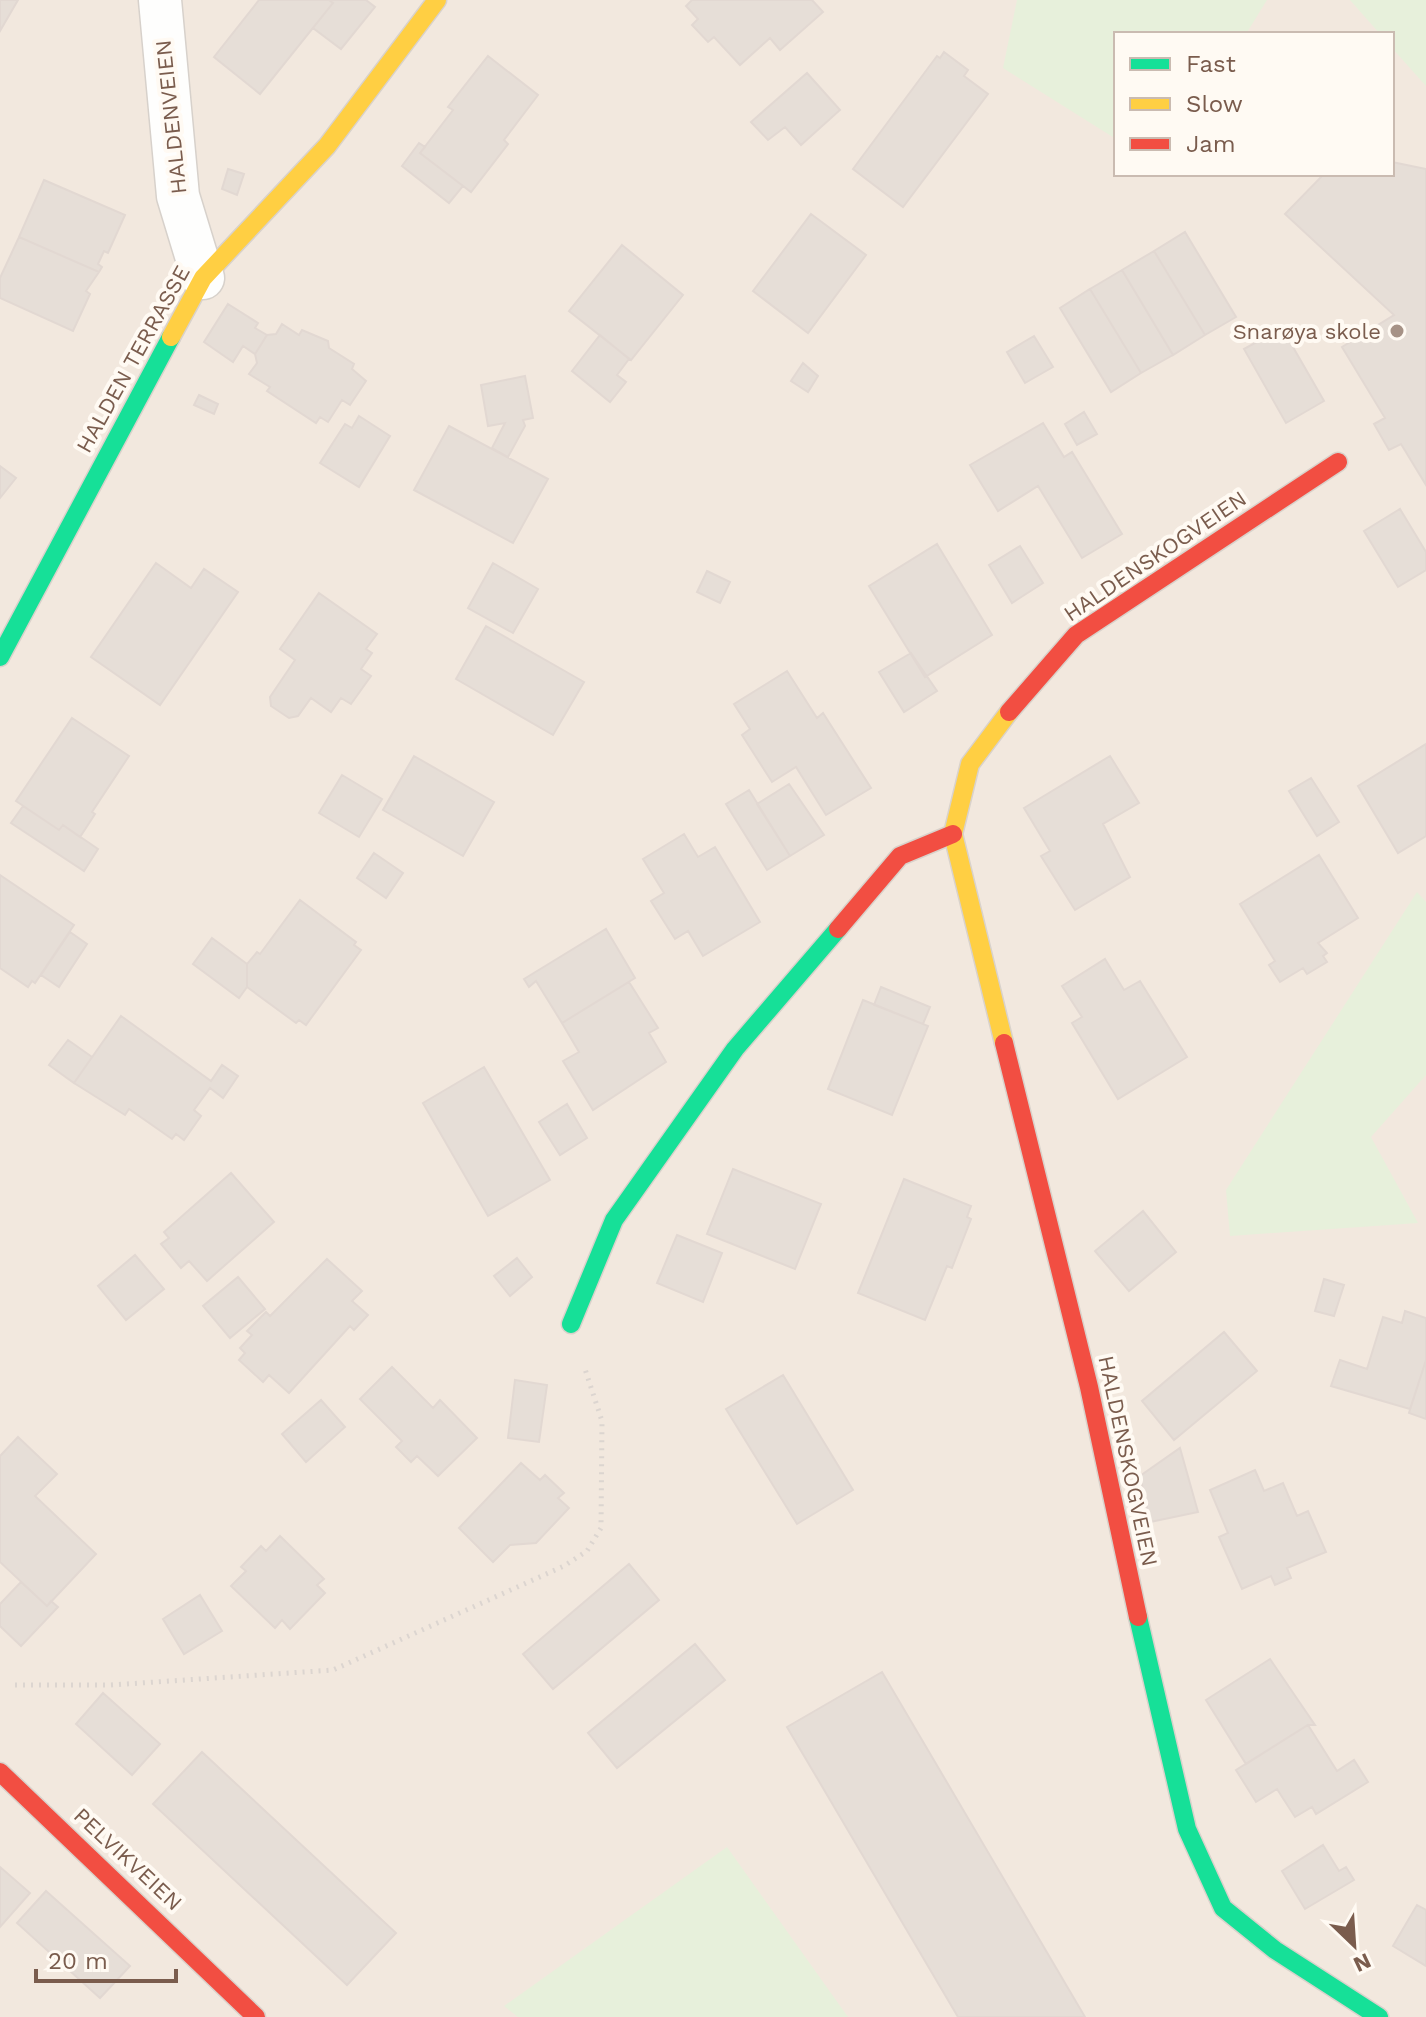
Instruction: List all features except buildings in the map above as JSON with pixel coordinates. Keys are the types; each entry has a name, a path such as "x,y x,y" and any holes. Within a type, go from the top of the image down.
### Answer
{"street":[{"name":"HALDENVEIEN","path":"160,0 178,196 203,278"},
{"name":"HALDEN TERRASSE","path":"0,657 203,278 327,146 437,0"},
{"name":"HALDENSKOGVEIEN","path":"1338,462 1076,635 1014,706 970,764 953,834 1089,1387 1187,1829 1223,1908 1275,1950 1379,2017"},
{"path":"571,1324 614,1220 735,1049 900,856 953,834"},
{"name":"PELVIKVEIEN","path":"0,1772 256,2017"}],"path":[{"path":"15,1685 111,1685 333,1670 564,1566 587,1551 601,1528 602,1421 571,1324"}],"shaded area":[{"path":"0,0 1426,0 1426,2017 0,2017"}],"green space":[{"path":"1017,0 1267,0 1247,32 1114,32 1114,138 1003,68"},
{"path":"1350,0 1426,0 1426,86 1394,50 1394,32 1378,32"},
{"path":"1417,892 1426,902 1426,1075 1371,1137 1418,1223 1230,1236 1226,1190"},
{"path":"727,1847 848,2017 518,2017 504,2006"}],"traffic: fast":[{"path":"0,657 171,337"},
{"path":"571,1324 614,1220 735,1049 838,929"},
{"path":"1138,1617 1187,1829 1223,1908 1275,1950 1379,2017"}],"traffic: slow":[{"path":"171,337 203,278 327,146 437,0"},
{"path":"1004,1043 953,834 970,764 1009,712"}],"traffic: jam":[{"path":"1009,712 1076,635 1338,462"},
{"path":"838,929 900,856 953,834"},
{"path":"1004,1043 1089,1387 1138,1617"},
{"path":"0,1772 256,2017"}],"place":[{"name":"Snarøya skole","path":"1397,331"}]}
